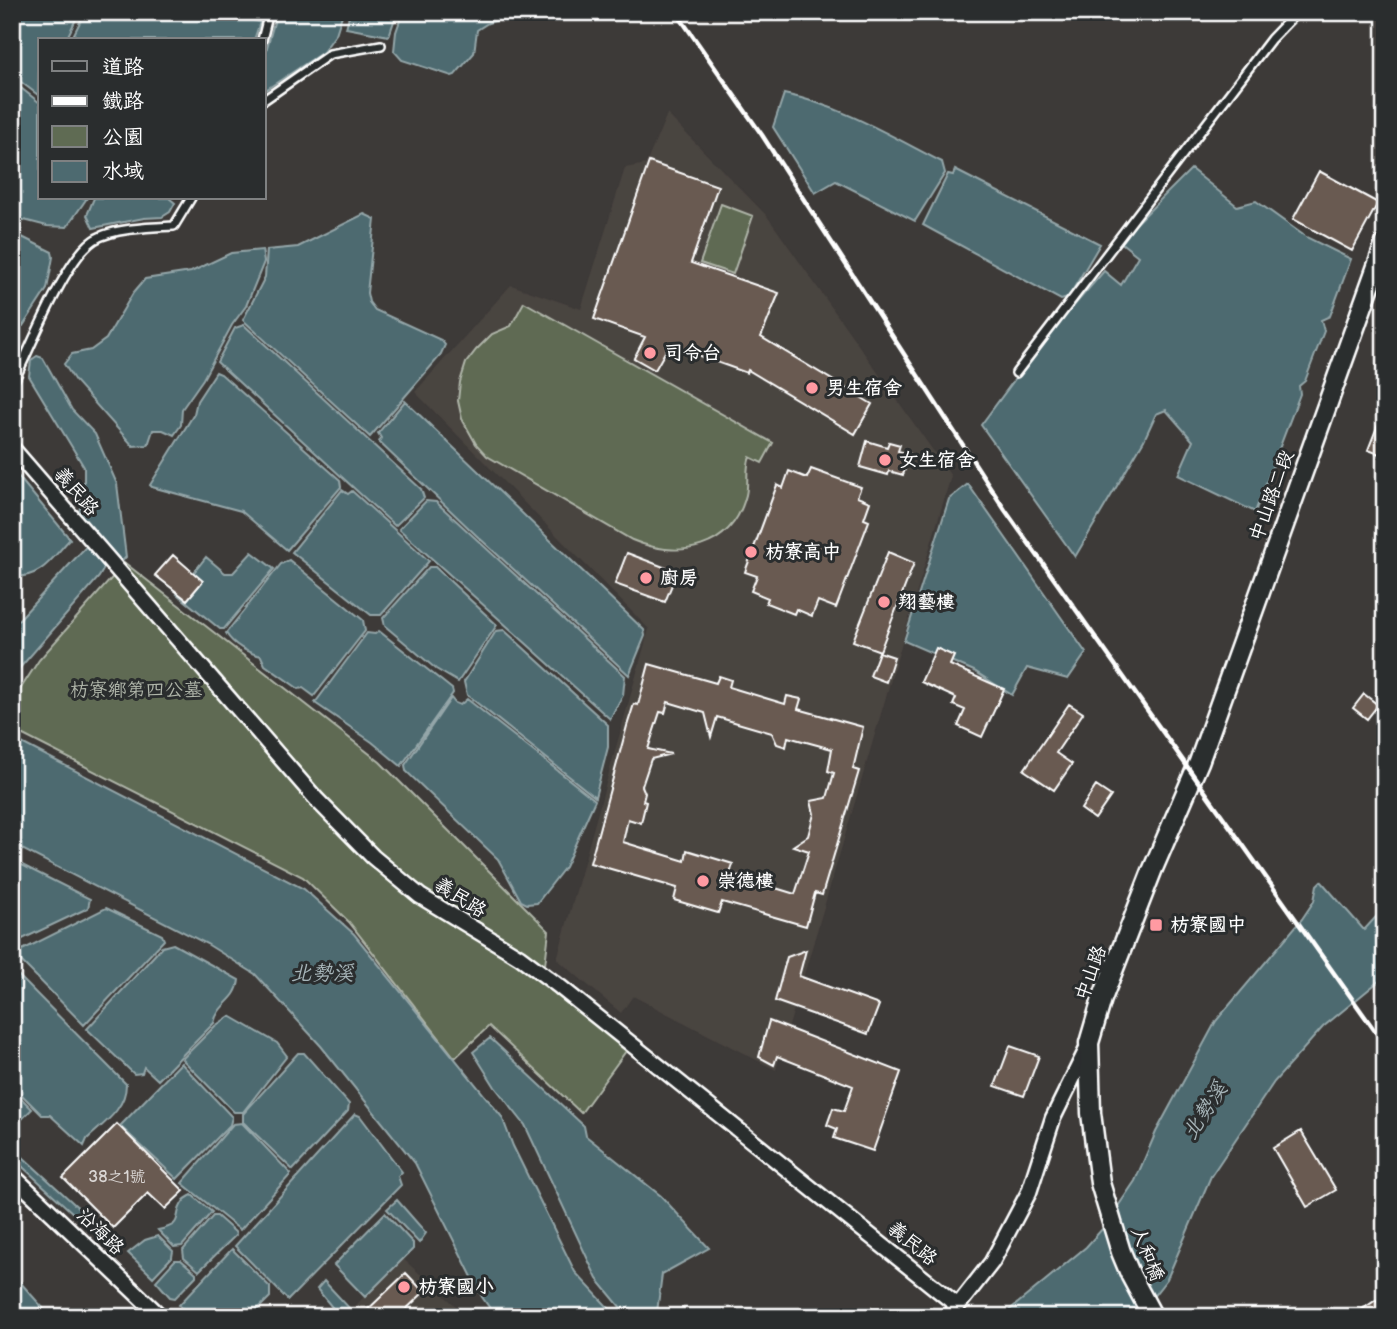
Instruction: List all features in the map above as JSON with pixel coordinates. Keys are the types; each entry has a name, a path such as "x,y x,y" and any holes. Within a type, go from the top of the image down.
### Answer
{"street":[{"name":"中山路二段","path":"1199,762 1385,244"},
{"name":"義民路","path":"12,448 317,800 373,857 420,896 520,957 560,987 954,1311 992,1262 1029,1192 1053,1118 1089,1043"},
{"name":"中山路","path":"1107,1210 1091,1113 1089,1043 1102,999 1199,762"},
{"name":"沿海路","path":"12,1175 161,1317"},
{"name":"人和橋","path":"1107,1210 1131,1276 1151,1314"}],"lane":[{"path":"263,38 270,12"},
{"path":"1016,373 1271,39 1297,12"},
{"path":"266,99 330,54 381,45"},
{"path":"12,386 73,260 95,239 129,229 174,226 190,200"}],"shaded area":[{"name":"枋寮高中","path":"667,114 767,216 951,476 776,1070 633,996 621,1013 557,959 649,629 415,392 511,285 581,309 625,168 646,164"},
{"name":"枋寮國小","path":"401,1257 468,1317 345,1317"}],"green space":[{"path":"721,204 753,216 733,274 700,263"},
{"path":"524,302 773,443 762,463 750,457 746,495 739,514 729,528 716,539 701,546 668,549 650,546 632,540 487,456 476,444 462,419 458,401 466,363 492,334 511,326"},
{"name":"枋寮鄉第四公墓","path":"125,563 380,762 549,931 545,965 634,1040 581,1113 489,1026 455,1058 349,922 303,877 23,735 12,716 12,702 39,660"}],"water":[{"path":"12,12 63,12 77,17 67,38 38,38 38,95 12,75"},
{"path":"88,12 238,12 238,16 260,22 255,38 72,38 82,18 85,18"},
{"path":"277,12 343,12 336,34 323,52 266,90 266,51"},
{"path":"350,12 397,12 389,36 346,28"},
{"path":"403,12 518,12 477,30 474,53 452,76 402,60 394,51 396,32"},
{"path":"12,81 38,101 38,200 86,200 67,227 47,226 12,217"},
{"path":"784,94 845,113 942,162 945,173 915,221 836,181 815,193 773,127"},
{"path":"1191,169 1237,206 1256,201 1306,237 1351,259 1330,316 1321,320 1324,331 1305,381 1299,386 1300,394 1255,512 1178,475 1193,441 1166,410 1156,414 1144,440 1075,557 981,425 1040,345 1104,271 1121,285 1138,256 1119,241"},
{"path":"955,170 1100,244 1068,298 1061,300 923,225 948,174 953,175"},
{"path":"93,200 171,200 175,203 170,212 162,217 93,228 87,215"},
{"path":"364,214 375,219 367,293 369,302 375,310 441,340 445,345 440,356 370,437 243,320 265,277 267,250 298,247"},
{"path":"12,232 52,252 53,257 47,289 23,326 16,325 13,329 18,353 12,377"},
{"path":"262,250 264,262 246,306 182,409 181,425 174,435 163,430 153,430 148,445 133,446 75,381 64,364 72,354 91,350 106,339 133,293 145,279 191,272 231,253"},
{"path":"244,325 421,489 424,498 395,526 217,362 235,328"},
{"path":"37,356 43,358 72,410 95,434 117,484 126,557 119,565 111,556 99,577 18,670 12,685 12,627 95,537 78,516 84,492 84,467 29,376 31,360"},
{"path":"216,372 340,480 341,487 287,550 241,511 150,485 194,414 197,401"},
{"path":"405,401 644,630 645,636 629,675 379,442 381,438 378,433"},
{"path":"12,469 70,539 39,571 12,577"},
{"path":"968,484 1086,653 1068,679 1027,668 1012,695 974,671 904,641 949,499"},
{"path":"342,490 348,494 352,491 429,561 381,615 371,615 292,552"},
{"path":"426,501 436,502 625,676 623,695 610,719 399,529"},
{"path":"252,552 274,569 224,629 220,629 177,594 206,557 225,573 233,573"},
{"path":"289,560 363,620 365,631 314,696 303,688 299,689 265,665 261,656 237,645 226,633 281,564"},
{"path":"429,567 435,567 497,625 458,682 436,669 385,626 383,618"},
{"path":"504,630 608,725 608,747 595,797 467,695 464,682 496,631"},
{"path":"379,631 452,689 453,693 401,766 372,742 315,703 367,633 375,634"},
{"path":"451,698 460,705 467,699 595,800 565,867 537,903 527,904 521,901 498,859 406,771 405,765"},
{"name":"北勢溪","path":"12,738 304,889 354,934 502,1117 513,1146 575,1272 617,1317 496,1317 482,1297 415,1163 321,1046 255,974 207,944 12,844"},
{"path":"12,860 90,899 88,908 12,944"},
{"name":"北勢溪","path":"1321,881 1364,930 1385,907 1385,976 1323,1027 1274,1082 1211,1176 1167,1279 1137,1317 1001,1317 1086,1247 1104,1227 1135,1181 1156,1132 1216,1021 1302,919 1314,901 1317,885"},
{"path":"106,908 162,935 164,940 84,1025 21,961 20,951"},
{"path":"173,944 239,980 235,993 219,1011 214,1023 158,1080 144,1067 142,1073 134,1074 87,1029 162,947"},
{"path":"12,969 126,1084 118,1108 87,1139 84,1146 50,1115 42,1115 12,1085"},
{"path":"230,1016 277,1043 287,1056 243,1112 234,1112 182,1059 215,1026"},
{"path":"490,1038 584,1126 586,1136 661,1196 709,1248 662,1274 657,1312 621,1308 597,1279 525,1125 495,1087 473,1052"},
{"path":"298,1053 304,1053 349,1104 348,1111 293,1170 243,1122 243,1114"},
{"path":"181,1063 232,1117 230,1125 177,1179 120,1126"},
{"path":"12,1089 32,1109 12,1129"},
{"path":"355,1114 360,1116 402,1172 398,1176 401,1185 288,1300 235,1246"},
{"path":"242,1123 291,1174 240,1230 182,1183 233,1124"},
{"path":"12,1147 107,1234 101,1239 12,1157"},
{"path":"192,1195 212,1212 182,1246 174,1247 158,1230 175,1222 183,1202"},
{"path":"397,1200 426,1233 419,1243 387,1209"},
{"path":"385,1213 413,1243 413,1249 365,1297 334,1265"},
{"path":"213,1216 217,1216 236,1235 199,1271 184,1258 183,1250"},
{"path":"158,1236 173,1251 172,1257 153,1277 128,1253 145,1240"},
{"path":"232,1249 270,1287 270,1297 250,1317 191,1317 179,1305"},
{"path":"175,1260 181,1260 196,1276 175,1298 170,1297 156,1281"},
{"path":"12,1273 51,1317 12,1317"},
{"path":"324,1281 352,1311 348,1317 340,1317 317,1289"}],"building":[{"path":"649,162 718,186 691,263 779,293 761,337 872,404 855,434 748,370 747,373 669,345 655,370 634,358 645,337 594,319"},
{"path":"1319,171 1378,203 1352,251 1293,219"},
{"path":"1385,410 1385,456 1368,450"},
{"name":"女生宿舍","path":"867,441 887,447 889,442 900,445 898,451 910,454 903,475 889,471 888,475 860,467"},
{"path":"811,469 861,487 857,497 870,502 864,519 869,521 836,608 818,601 812,616 796,609 794,614 766,603 768,598 751,591 757,576 745,572 777,485 783,488 789,471 807,478"},
{"name":"翔藝樓","path":"888,552 914,563 880,651 853,641"},
{"name":"廚房","path":"627,553 677,572 665,602 615,584"},
{"path":"173,555 203,581 187,600 155,575"},
{"path":"936,648 954,656 950,665 1004,689 982,737 958,726 965,710 953,705 956,698 921,682"},
{"path":"879,652 894,657 886,682 870,676"},
{"path":"649,664 716,683 719,676 731,680 729,687 785,704 787,696 801,699 798,709 863,727 853,769 859,771 822,895 815,893 806,926 722,902 718,913 674,900 677,888 590,863 627,726 634,704 638,705","holes":["668,702 705,713 711,737 717,717 772,733 777,744 786,747 788,737 832,749 828,771 834,773 827,798 811,801 814,814 808,836 793,846 809,851 795,894 730,874 733,864 687,850 685,861 623,842 628,819 641,823 646,802 643,801 645,793 642,786 651,759 671,754 648,749 660,712 665,713"]},
{"path":"1364,694 1378,705 1367,719 1353,708"},
{"path":"1069,704 1083,713 1056,753 1072,764 1054,790 1024,770"},
{"path":"1096,786 1111,796 1095,819 1081,809"},
{"path":"806,950 799,976 879,1005 868,1034 775,1001 787,957"},
{"path":"769,1021 901,1072 873,1151 834,1138 837,1129 827,1125 833,1108 844,1111 853,1086 777,1056 774,1065 759,1057"},
{"path":"1010,1046 1039,1056 1024,1096 995,1086"},
{"path":"117,1124 184,1191 165,1209 148,1193 113,1228 63,1178"},
{"path":"1301,1131 1336,1190 1307,1207 1273,1148"},
{"path":"406,1273 424,1292 398,1317 360,1317"},
{"path":"1376,1300 1383,1311 1374,1317 1351,1317"}],"railway":[{"path":"676,12 762,135 1005,510 1385,1045"}],"place":[{"name":"司令台","path":"650,353"},
{"name":"男生宿舍","path":"812,388"},
{"name":"女生宿舍","path":"885,460"},
{"name":"枋寮高中","path":"751,552"},
{"name":"廚房","path":"646,578"},
{"name":"翔藝樓","path":"884,602"},
{"name":"崇德樓","path":"703,881"},
{"name":"枋寮國中","path":"1156,925"},
{"name":"枋寮國小","path":"404,1287"}]}
